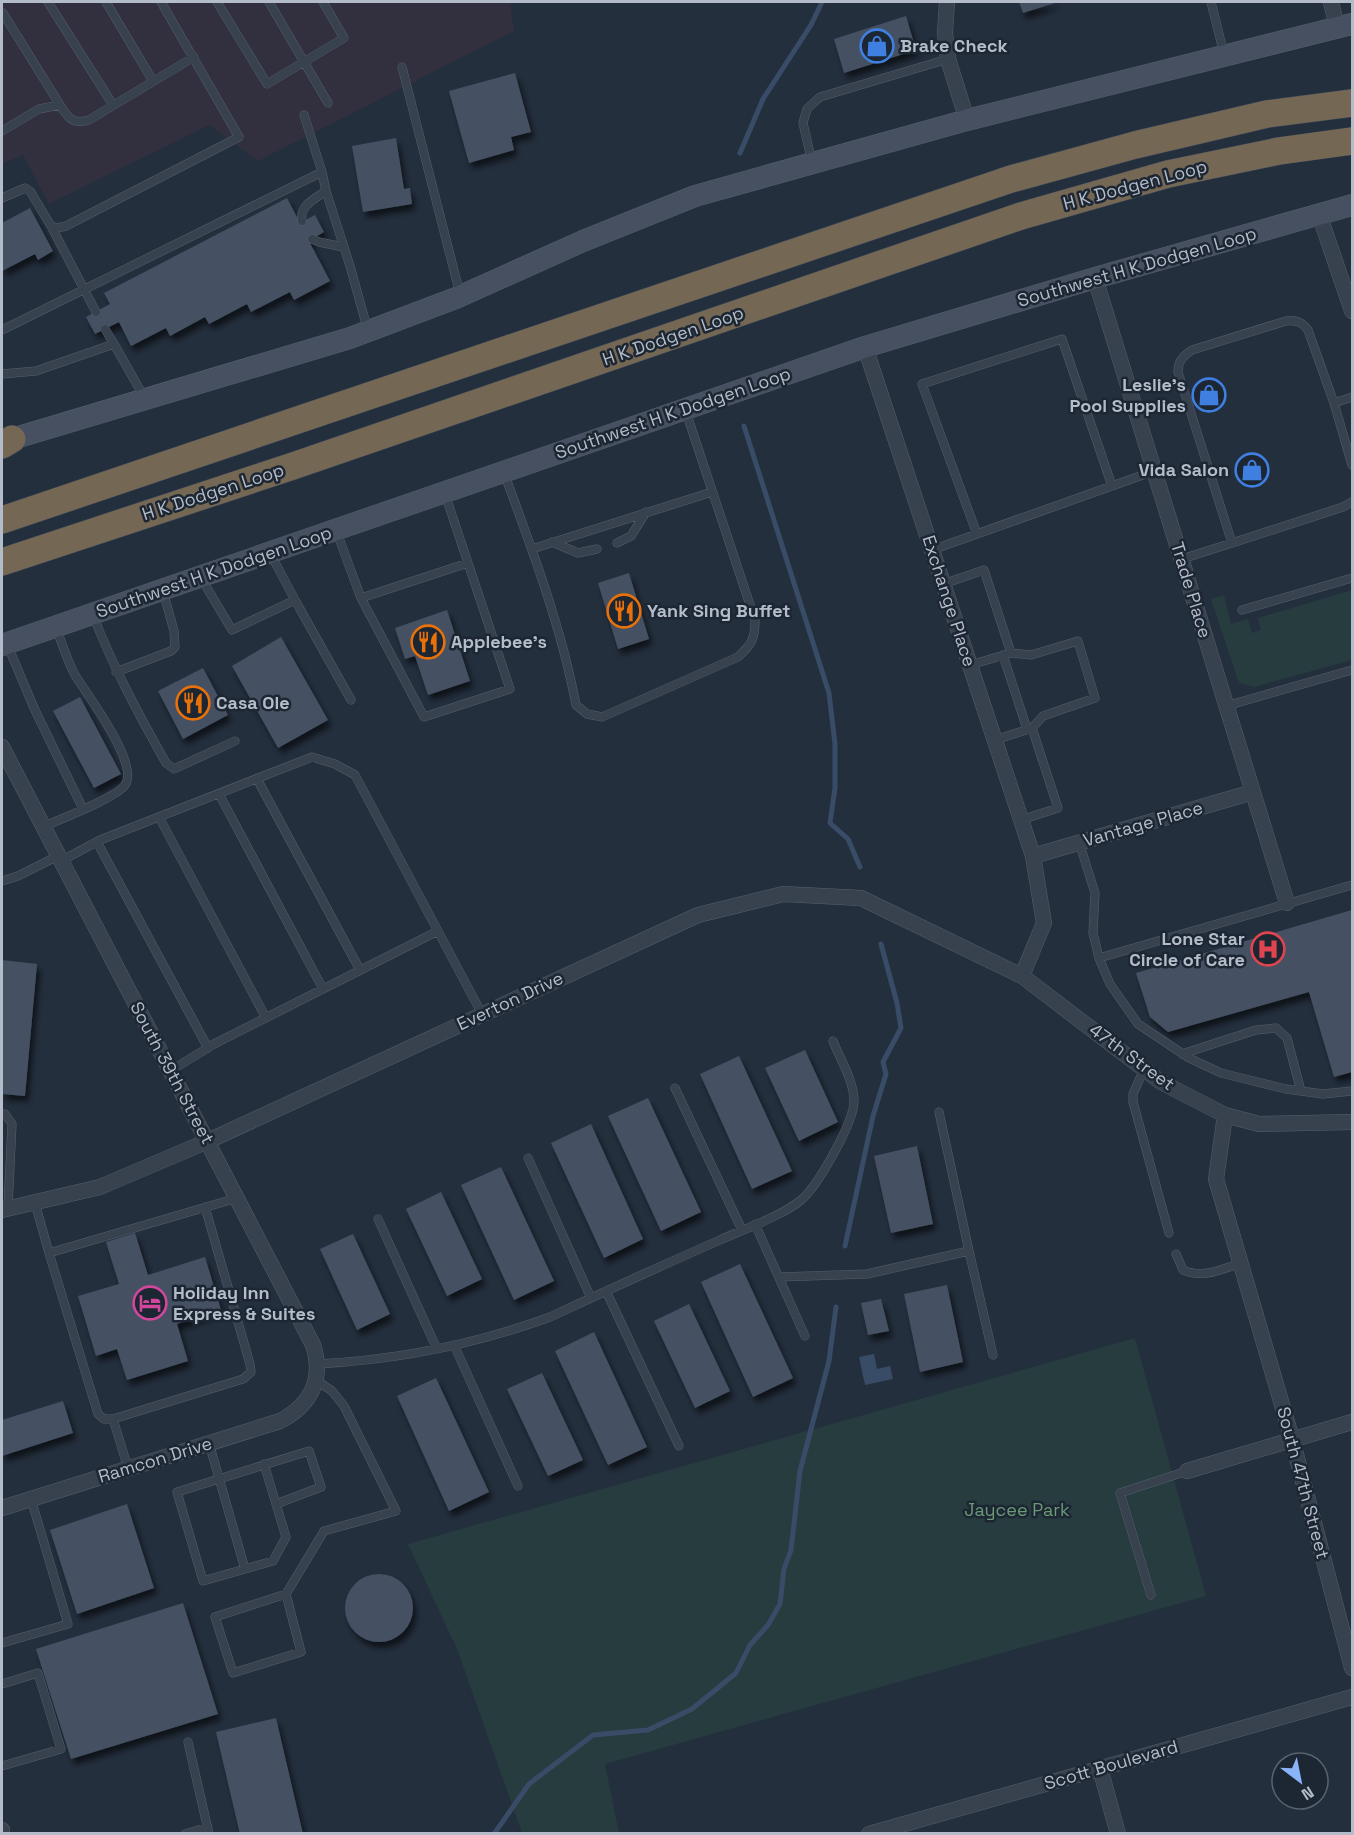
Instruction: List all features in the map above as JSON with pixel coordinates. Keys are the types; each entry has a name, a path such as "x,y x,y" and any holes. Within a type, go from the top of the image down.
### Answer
{"highway":[{"name":"H K Dodgen Loop","path":"2,520 1011,179 1135,145 1268,114 1353,103"},
{"name":"H K Dodgen Loop","path":"2,562 293,466 1021,216 1168,174 1279,151 1353,141"}],"main road":[{"path":"4,441 368,331 461,296 583,241 695,196 967,120 1345,26"},
{"name":"Southwest H K Dodgen Loop","path":"4,644 865,347 1095,278 1353,205"}],"street":[{"path":"947,2 945,33 948,59 967,120"},
{"path":"1331,2 1345,26"},
{"path":"1319,214 1343,276 1353,311"},
{"name":"Trade Place","path":"1095,278 1287,903"},
{"name":"Exchange Place","path":"865,347 1033,856"},
{"name":"South 39th Street","path":"4,758 60,859 313,1345 317,1364 316,1380 305,1404"},
{"name":"Vantage Place","path":"1033,856 1253,792"},
{"path":"1022,976 1044,923 1033,856"},
{"name":"Everton Drive","path":"5,1210 100,1187 208,1141 698,915 783,894 861,898 1022,976"},
{"name":"47th Street","path":"1022,976 1161,1082 1224,1115 1259,1124 1353,1122"},
{"path":"1224,1115 1216,1179 1241,1263"},
{"name":"South 47th Street","path":"1241,1263 1292,1439 1353,1668"},
{"name":"Ramcon Drive","path":"2,1508 280,1421 295,1413 305,1404"},
{"path":"1187,1471 1353,1422"},
{"name":"Scott Boulevard","path":"869,1833 1353,1697"},
{"path":"1100,1768 1118,1833"}],"lane":[{"path":"48,2 113,105"},
{"path":"106,2 153,81"},
{"path":"51,226 57,228 66,226 239,137 161,2"},
{"path":"218,2 267,84 344,38 323,2"},
{"path":"269,2 328,103"},
{"path":"1211,2 1224,56"},
{"path":"3,13 69,119 80,123 194,57"},
{"path":"812,163 803,123 807,109 820,97 948,59"},
{"path":"402,67 461,296"},
{"path":"2,131 39,109 60,105"},
{"path":"304,115 368,331"},
{"path":"2,330 322,172"},
{"path":"2,198 25,188 30,191 96,312"},
{"path":"302,222 301,215 306,205 326,191"},
{"path":"312,239 343,247"},
{"path":"1232,543 1178,372 1178,364 1183,356 1192,350 1286,321 1296,320 1303,323 1308,330 1334,403 1353,465"},
{"path":"105,329 146,399"},
{"path":"976,534 922,384 1062,339 1112,486"},
{"path":"2,374 36,371 114,344"},
{"path":"1334,403 1353,397"},
{"path":"504,472 532,549 571,679 576,705 587,714 602,717 738,657 749,647 755,635 755,620 686,409"},
{"path":"932,550 1154,471"},
{"path":"336,530 361,598 424,717 510,689 445,492"},
{"path":"532,549 712,492"},
{"path":"1182,559 1353,502"},
{"path":"617,543 631,536 646,512"},
{"path":"552,542 578,553 597,549"},
{"path":"270,553 351,700"},
{"path":"361,598 468,563"},
{"path":"943,584 984,570 1029,728 1058,808 1021,820"},
{"path":"200,577 232,630 295,600"},
{"path":"1242,610 1353,578"},
{"path":"116,672 171,651 175,647 174,631 163,589"},
{"path":"93,614 116,672 166,763 174,769 236,741"},
{"path":"43,827 111,796 125,785 128,774 118,745 74,673 55,626"},
{"path":"970,665 1007,654 1031,655 1078,641 1095,698 1043,716 1029,728 995,740"},
{"path":"4,644 82,809"},
{"path":"1226,706 1353,670"},
{"path":"2,881 312,757 335,764 355,775 482,1014"},
{"path":"257,779 360,970"},
{"path":"219,794 323,989"},
{"path":"159,817 266,1018"},
{"path":"97,842 208,1048"},
{"path":"1079,842 1095,893 1093,933 1099,958 1110,984 1138,1024 1182,1054 1221,1073 1286,1089 1323,1094 1353,1090"},
{"path":"1099,958 1353,885"},
{"path":"170,1071 208,1048 438,931"},
{"path":"1182,1054 1256,1030 1276,1028 1287,1038 1301,1091"},
{"path":"317,1364 384,1359 520,1328 786,1210 813,1189 824,1173 851,1115 854,1101 852,1088 833,1041"},
{"path":"1144,1068 1133,1094 1133,1102 1169,1233"},
{"path":"675,1088 742,1230"},
{"path":"939,1112 993,1355"},
{"path":"2,1114 5,1114 12,1124 5,1210"},
{"path":"528,1158 591,1298"},
{"path":"49,1253 237,1198"},
{"path":"35,1203 98,1414 104,1419 113,1419 243,1379 251,1372 205,1208"},
{"path":"378,1219 437,1348"},
{"path":"755,1224 805,1336"},
{"path":"779,1277 867,1274 969,1251"},
{"path":"1176,1254 1183,1270 1194,1274 1208,1273 1241,1263"},
{"path":"606,1291 679,1446"},
{"path":"454,1344 518,1486"},
{"path":"286,1594 301,1652 233,1673 215,1617 286,1594 324,1530 396,1510 344,1406 332,1391 316,1380"},
{"path":"113,1419 128,1468"},
{"path":"209,1443 245,1569"},
{"path":"264,1464 276,1504 286,1537 273,1561 203,1581 177,1492 264,1464 309,1451 321,1487 276,1504"},
{"path":"1151,1595 1120,1493 1187,1471"},
{"path":"2,1643 68,1624 31,1499"},
{"path":"2,1683 38,1673 61,1749 2,1766"},
{"path":"185,1833 209,1830 188,1742"}],"shaded area":[{"path":"2,2 510,2 514,31 258,161 209,125 49,204 23,155 2,164"}],"green space":[{"path":"1352,590 1352,660 1254,687 1239,683 1211,599 1224,595 1231,624 1248,619 1252,633 1261,630 1258,618"},
{"name":"Jaycee Park","path":"1135,1338 1206,1596 605,1764 619,1833 522,1833 457,1649 408,1544"}],"water":[{"path":"874,1354 877,1369 890,1366 893,1379 865,1385 859,1357"}],"building":[{"path":"1019,2 1058,2 1023,13"},
{"path":"906,16 916,50 844,73 834,39"},
{"path":"515,73 531,132 511,137 514,150 469,163 449,91"},
{"path":"396,138 404,189 410,188 412,204 363,212 352,146"},
{"path":"287,198 300,223 315,215 324,232 309,241 330,281 294,300 290,292 251,312 247,304 209,324 205,317 170,336 166,328 131,346 119,322 95,334 86,317 110,304 104,293"},
{"path":"30,208 53,251 38,260 35,254 2,271 2,223"},
{"name":"Yank Sing Buffet","path":"629,573 649,639 618,649 598,583"},
{"name":"Applebee's","path":"447,610 470,681 428,695 415,656 405,659 395,628"},
{"path":"281,637 328,720 278,748 232,666"},
{"name":"Casa Ole","path":"203,668 228,715 183,739 158,691"},
{"path":"80,697 121,774 94,788 53,711"},
{"path":"1352,910 1352,1072 1334,1077 1309,992 1168,1032 1150,1017 1136,973"},
{"path":"2,960 37,964 25,1096 2,1094"},
{"path":"805,1050 838,1122 799,1141 765,1068"},
{"path":"739,1056 792,1171 752,1189 700,1074"},
{"path":"648,1098 701,1212 661,1231 608,1116"},
{"path":"591,1124 643,1239 604,1258 551,1143"},
{"path":"917,1146 933,1224 891,1233 874,1156"},
{"path":"501,1167 554,1281 514,1300 461,1185"},
{"path":"441,1192 482,1279 447,1296 406,1209"},
{"name":"Holiday Inn Express & Suites","path":"135,1233 148,1275 205,1257 221,1310 177,1324 188,1361 127,1380 117,1349 96,1356 78,1296 119,1284 106,1242"},
{"path":"353,1234 390,1314 357,1330 320,1249"},
{"path":"740,1264 793,1378 753,1397 701,1282"},
{"path":"947,1285 963,1362 920,1372 904,1294"},
{"path":"881,1299 889,1331 868,1335 861,1303"},
{"path":"689,1304 730,1391 695,1408 654,1321"},
{"path":"594,1332 647,1447 608,1465 555,1351"},
{"path":"542,1373 583,1460 548,1476 507,1389"},
{"path":"436,1378 489,1492 449,1511 397,1396"},
{"path":"63,1401 73,1433 2,1456 2,1420"},
{"path":"127,1504 154,1588 77,1614 50,1530"},
{"path":"379,1574 392,1577 403,1584 410,1595 413,1608 410,1621 403,1632 392,1639 379,1642 366,1639 355,1632 348,1621 345,1608 348,1595 355,1584 366,1577"},
{"path":"183,1603 218,1714 71,1759 36,1649"},
{"path":"276,1718 303,1834 240,1834 216,1732"}],"waterway":[{"path":"740,153 763,99 811,25 822,2"},
{"path":"744,426 829,693 835,744 835,788 830,823 848,839 860,867"},
{"path":"845,1246 873,1116 886,1074 883,1062 901,1028 897,1003 881,944"},
{"path":"494,1834 529,1784 593,1735 648,1730 692,1709 736,1673 750,1645 768,1625 780,1604 784,1569 791,1550 800,1471 829,1361 836,1307"}],"place":[{"name":"Brake Check","path":"877,46"},
{"name":"Leslie's Pool Supplies","path":"1209,395"},
{"name":"Vida Salon","path":"1252,470"},
{"name":"Yank Sing Buffet","path":"624,611"},
{"name":"Applebee's","path":"428,642"},
{"name":"Casa Ole","path":"193,703"},
{"name":"Lone Star Circle of Care","path":"1268,949"},
{"name":"Holiday Inn Express & Suites","path":"150,1303"}]}
